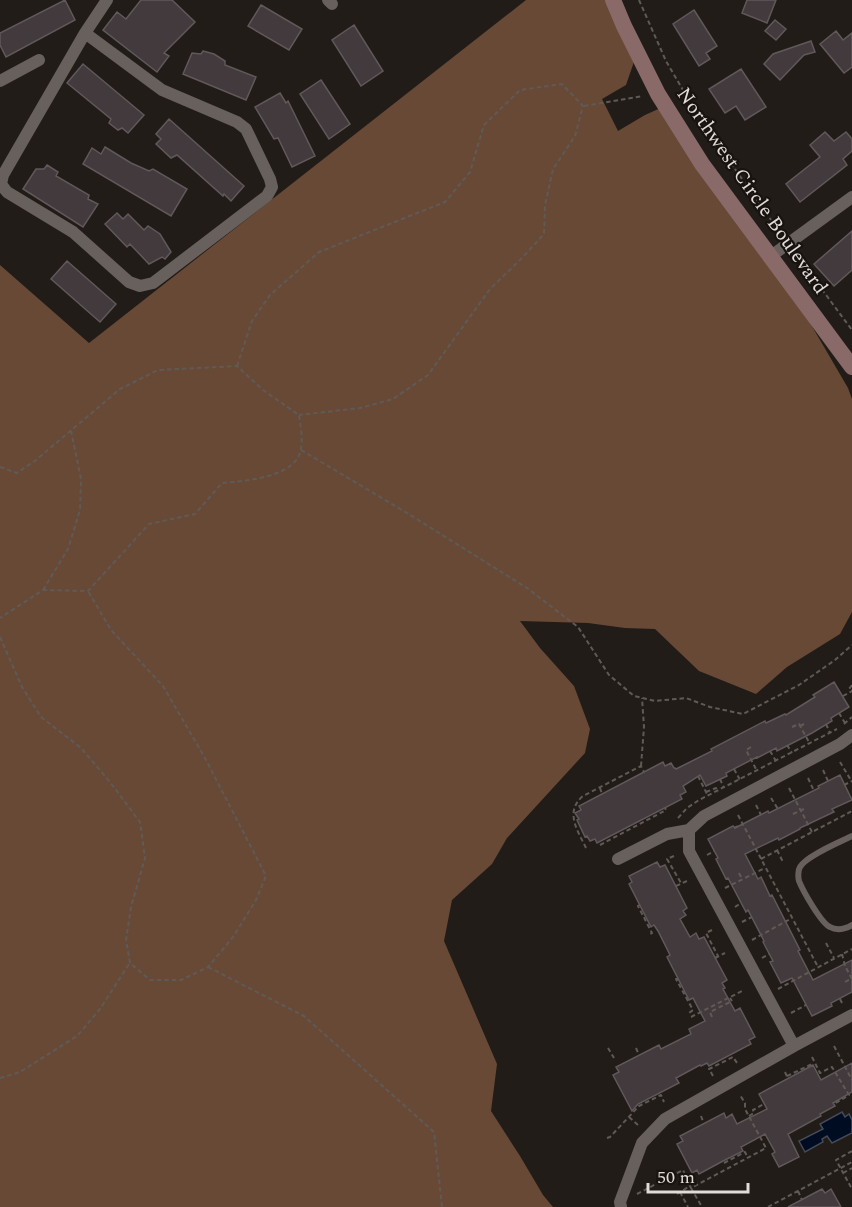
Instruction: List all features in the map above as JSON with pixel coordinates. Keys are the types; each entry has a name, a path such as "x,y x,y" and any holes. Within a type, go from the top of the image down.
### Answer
{"main road":[{"name":"Northwest Circle Boulevard","path":"613,0 658,94 702,164 852,366"}],"street":[{"path":"85,33 162,90 237,122 246,129 270,179 272,187 267,196 153,283 140,286 129,282 73,232 7,192 2,184 3,175 85,33 107,0"},
{"path":"0,81 39,60"},
{"path":"771,256 852,197"},
{"path":"618,860 667,834 688,830 704,816 840,744 852,735"},
{"path":"688,830 689,851 794,1046"},
{"path":"621,1207 623,1192 642,1143 665,1119 794,1046 848,1011"}],"lane":[{"path":"852,836 811,857 800,867 798,879 821,920 829,927 838,930 852,926"}],"path":[{"path":"639,0 666,61 701,121 782,235"},
{"path":"237,366 252,321 270,295 319,252 445,202 470,172 484,125 520,90 562,84 583,106"},
{"path":"583,106 658,94 680,84"},
{"path":"0,466 17,473 36,460 120,389 158,370 237,366 263,390 299,415 360,408 393,399 428,375 490,289 544,234 545,205 553,169 575,136 583,106"},
{"path":"796,255 852,330"},
{"path":"43,590 88,591 149,524 195,514 222,483 258,479 292,466 301,450 299,415"},
{"path":"0,618 43,590 68,549 80,510 81,479 71,430"},
{"path":"301,450 527,588 578,627 609,675 634,696 655,701 686,698 710,707 743,714 800,685 852,645"},
{"path":"0,637 22,687 41,717 81,748 140,822 145,858 131,907 126,940 130,963 150,980 181,980 208,967 233,937 256,900 266,876 205,758 163,686 111,630 88,591"},
{"path":"843,696 852,691 849,689 852,685"},
{"path":"642,698 644,728 641,766 644,772"},
{"path":"839,713 845,723"},
{"path":"678,818 687,808 716,788 718,792 810,744 852,717"},
{"path":"792,728 806,723"},
{"path":"826,724 830,733"},
{"path":"800,726 810,744"},
{"path":"787,745 792,753"},
{"path":"751,747 746,750 757,771"},
{"path":"770,751 776,761"},
{"path":"840,762 852,782 844,785"},
{"path":"586,848 574,824 574,807 583,796 641,766"},
{"path":"734,769 740,780"},
{"path":"823,770 828,781"},
{"path":"698,776 707,794"},
{"path":"807,778 814,791"},
{"path":"720,779 724,788"},
{"path":"600,788 602,794"},
{"path":"789,788 812,832"},
{"path":"771,798 778,808"},
{"path":"756,805 760,815"},
{"path":"600,845 666,810 665,808"},
{"path":"793,814 806,808"},
{"path":"761,859 852,811"},
{"path":"738,815 818,967"},
{"path":"734,828 742,824"},
{"path":"748,835 752,833"},
{"path":"777,850 783,862"},
{"path":"707,855 714,851"},
{"path":"674,856 667,859 681,883"},
{"path":"725,888 765,867"},
{"path":"739,873 748,884"},
{"path":"676,886 687,881"},
{"path":"735,907 741,903"},
{"path":"640,905 638,906 652,933 648,935"},
{"path":"742,922 752,917"},
{"path":"752,940 792,918"},
{"path":"770,924 775,936"},
{"path":"712,930 706,933 716,957 725,953"},
{"path":"826,944 834,958"},
{"path":"778,989 852,949"},
{"path":"762,958 769,954"},
{"path":"842,954 845,966 852,978 845,982"},
{"path":"0,1078 20,1072 77,1036 100,1009 130,963"},
{"path":"208,967 304,1016 434,1132 442,1207"},
{"path":"678,979 676,979 693,1010 689,1013"},
{"path":"691,1017 744,990"},
{"path":"712,1017 710,1012 732,1001 730,997"},
{"path":"840,999 848,1011"},
{"path":"790,1013 806,1005"},
{"path":"834,1046 852,1080"},
{"path":"608,1048 614,1059"},
{"path":"636,1048 639,1055"},
{"path":"810,1050 820,1073 832,1067 849,1095 834,1104"},
{"path":"713,1076 709,1070 733,1055 737,1063"},
{"path":"785,1072 788,1078 814,1062"},
{"path":"607,1138 639,1106 660,1094 664,1102"},
{"path":"688,1207 679,1193 766,1148 740,1095"},
{"path":"749,1116 754,1113 753,1110 764,1104"},
{"path":"700,1116 704,1124"},
{"path":"628,1117 638,1125"},
{"path":"754,1126 759,1123"},
{"path":"762,1140 767,1137"},
{"path":"852,1151 836,1160 852,1190"},
{"path":"727,1169 724,1162 745,1152 747,1158"},
{"path":"768,1207 852,1162"},
{"path":"843,1173 852,1168"},
{"path":"637,1194 683,1170 702,1207"},
{"path":"798,1191 802,1200"}],"shaded area":[{"path":"526,0 613,0 637,53 626,85 602,99 618,131 665,106 771,256 848,388 852,399 852,612 840,634 787,667 756,694 699,671 655,629 588,623 520,621 540,648 574,686 590,729 585,753 507,838 492,864 452,900 444,941 497,1064 491,1111 543,1195 553,1207 0,1207 0,265 89,343"}],"water":[{"path":"842,1112 845,1117 849,1114 852,1120 852,1133 832,1143 827,1136 822,1139 823,1142 805,1152 799,1141 823,1129 820,1124"}],"building":[{"path":"65,0 75,20 6,57 0,45 0,33"},
{"path":"141,0 172,0 195,22 164,53 169,56 157,72 103,30 117,12 126,19"},
{"path":"747,0 776,0 767,23 742,13"},
{"path":"261,5 302,29 289,50 248,26"},
{"path":"694,10 717,46 706,53 710,59 699,66 673,24"},
{"path":"775,20 786,29 776,40 765,31"},
{"path":"354,25 383,71 361,86 332,40"},
{"path":"836,31 843,40 852,33 852,67 844,73 820,44"},
{"path":"811,41 815,52 804,55 780,80 764,64 773,54"},
{"path":"203,51 214,54 225,61 225,65 256,77 246,100 183,74 192,53 201,54"},
{"path":"83,64 144,115 128,133 122,128 118,130 109,123 111,119 67,83"},
{"path":"741,69 766,107 745,120 736,106 725,113 709,89"},
{"path":"321,80 350,124 329,139 300,94"},
{"path":"280,93 286,103 288,101 315,156 292,167 278,138 274,139 255,107"},
{"path":"169,119 244,186 231,201 177,155 171,158 156,144 161,139 156,134"},
{"path":"825,132 834,141 846,132 852,139 852,151 843,159 847,165 800,202 786,184 820,157 810,145"},
{"path":"105,147 131,163 149,171 153,169 187,189 171,216 83,164 92,148 101,154"},
{"path":"47,165 58,172 56,176 89,195 88,199 98,204 83,227 23,189 36,169 44,169"},
{"path":"117,213 123,219 128,214 144,230 148,226 160,234 171,252 165,259 162,257 149,264 130,244 127,247 105,224"},
{"path":"852,231 852,270 834,286 814,264"},
{"path":"67,261 116,304 100,322 51,279"},
{"path":"834,682 849,707 831,718 832,721 777,751 776,748 757,757 706,786 700,775 683,786 686,792 680,795 682,799 597,843 595,839 590,841 587,836 585,837 575,813 581,810 579,806 663,762 665,766 671,763 676,769 765,721 766,723 786,715"},
{"path":"840,775 852,800 832,809 834,812 779,840 778,838 745,854 758,879 761,877 770,896 772,895 813,980 852,960 852,992 812,1016 792,978 781,983 770,962 773,961 764,941 748,910 746,912 728,878 726,879 708,839 768,811 769,813"},
{"path":"657,862 660,867 665,865 687,908 683,911 686,915 680,919 690,937 696,933 699,939 704,937 727,980 722,983 725,988 723,989 735,1011 740,1008 755,1037 749,1040 751,1044 709,1066 707,1063 700,1065 676,1078 679,1083 638,1104 632,1111 613,1075 619,1072 616,1067 659,1045 661,1049 691,1034 689,1029 705,1021 693,998 689,1000 667,957 670,955 658,931 654,925 651,927 629,884 632,882 629,876"},
{"path":"852,1063 852,1092 833,1103 835,1106 820,1114 821,1116 788,1134 799,1157 779,1167 772,1154 775,1152 765,1134 741,1147 743,1151 699,1174 697,1170 692,1173 677,1144 683,1141 680,1136 724,1113 726,1118 732,1114 737,1124 767,1109 759,1094 813,1065 821,1080"},
{"path":"822,1189 825,1193 831,1189 841,1207 788,1207"}]}
